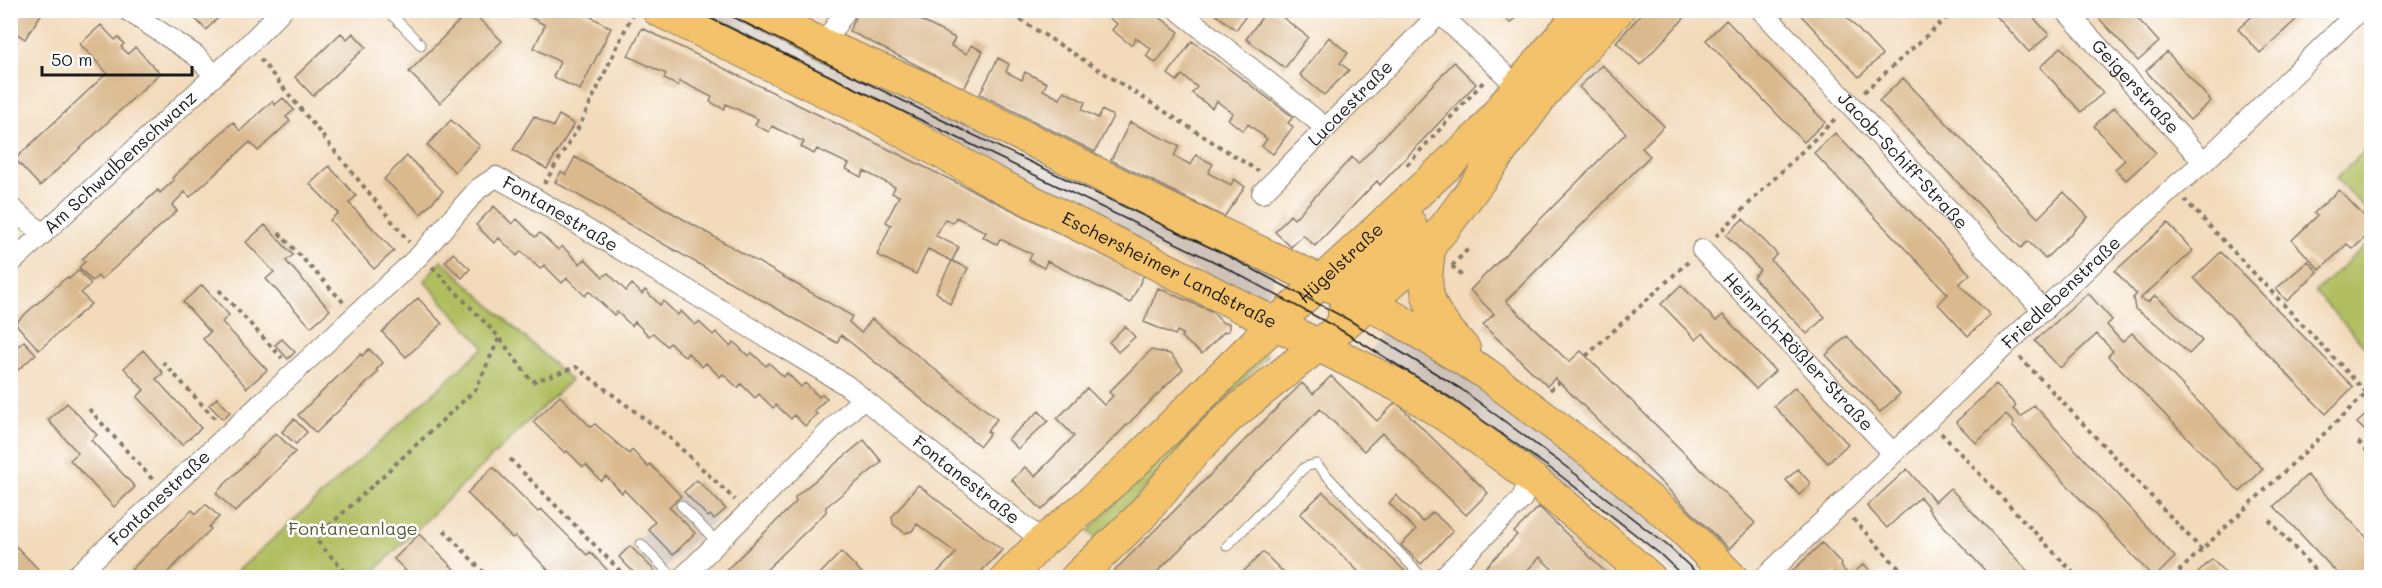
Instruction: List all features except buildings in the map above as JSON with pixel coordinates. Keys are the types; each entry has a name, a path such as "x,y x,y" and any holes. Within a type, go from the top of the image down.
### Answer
{"main road":[{"path":"754,10 823,45 947,98 1170,210 1360,299 1485,373 1601,460 1668,515 1732,578"},
{"name":"Hügelstraße","path":"1007,578 1043,541 1135,462 1284,322 1323,281 1482,134 1507,77 1583,10"},
{"path":"1485,373 1439,322 1429,304 1425,271 1441,256 1484,177 1548,88 1618,10"},
{"name":"Eschersheimer Landstraße","path":"645,13 874,115 994,182 1284,322 1330,336 1350,361 1399,386 1445,414 1525,474 1650,578"},
{"path":"1076,578 1140,517 1194,452 1229,417 1330,336 1482,134"},
{"path":"1360,299 1390,286 1441,256"},
{"path":"1229,417 1280,350 1286,286 1277,260"},
{"path":"1084,508 1074,527 1073,538 1080,549 1102,554"},
{"path":"1043,541 1056,556 1057,578"}],"street":[{"path":"127,10 195,55 215,75"},
{"name":"Am Schwalbenschwanz","path":"10,264 248,45 282,10"},
{"path":"823,45 846,10"},
{"path":"1178,10 1326,128"},
{"name":"Jacob-Schiff-Straße","path":"1761,10 2044,311"},
{"name":"Geigerstraße","path":"2065,10 2204,162"},
{"name":"Friedlebenstraße","path":"1764,578 2007,344 2173,188 2204,162 2360,10"},
{"path":"1437,12 1507,77"},
{"name":"Lucaestraße","path":"1268,187 1437,12"},
{"name":"Fontanestraße","path":"74,578 420,255 478,189 496,177 846,385 1043,541"},
{"path":"10,207 43,234"},
{"name":"Heinrich-Rößler-Straße","path":"1702,250 1893,453"},
{"path":"682,578 862,399"},
{"path":"1442,578 1522,499 1526,487 1525,474"}],"lane":[{"path":"387,10 422,45"},
{"path":"1227,546 1305,467 1316,464 1423,578"},
{"path":"681,505 717,542"},
{"path":"641,544 674,578"}],"path":[{"path":"1005,10 1268,187"},
{"path":"1804,149 1955,10"},
{"path":"536,199 645,13"},
{"path":"248,45 420,255 499,337 532,382 576,367 670,438 722,487"},
{"path":"1404,168 1507,77"},
{"path":"2172,578 2367,393 2173,188"},
{"path":"279,233 356,315"},
{"path":"1441,256 1469,248"},
{"path":"1441,256 1448,270"},
{"path":"1441,256 1462,276"},
{"path":"219,290 295,372"},
{"path":"351,578 315,539 476,389 499,337"},
{"path":"2007,344 2202,550"},
{"path":"1586,356 1593,350"},
{"path":"163,362 229,434"},
{"path":"1550,390 1559,382"},
{"path":"89,409 165,493"},
{"path":"1928,420 2078,578"},
{"path":"2358,442 2372,456"},
{"path":"510,459 627,578"},
{"path":"1840,505 1908,578"},
{"path":"2270,520 2322,578"},
{"path":"444,530 489,578"}],"shaded area":[{"path":"672,11 731,11 1275,273 1265,305 960,149 962,145"},
{"path":"1383,326 1466,377 1572,453 1659,527 1656,530 1709,577 1678,577 1454,402 1369,353"},
{"path":"697,480 726,509 656,577 639,577 619,557"}],"green space":[{"path":"2371,145 2371,216 2336,178"},
{"path":"2371,240 2371,353 2315,292"},
{"name":"Fontaneanlage","path":"441,260 571,380 368,577 231,577 484,347 424,281"},
{"path":"1262,351 1267,356 1201,425 1098,541 1088,531"}],"tram line":[{"path":"693,10 1219,264 1339,329 1454,400 1561,476 1660,554 1685,578"},
{"path":"719,10 946,122 1224,254 1349,320 1461,389 1668,546 1702,578"}]}
